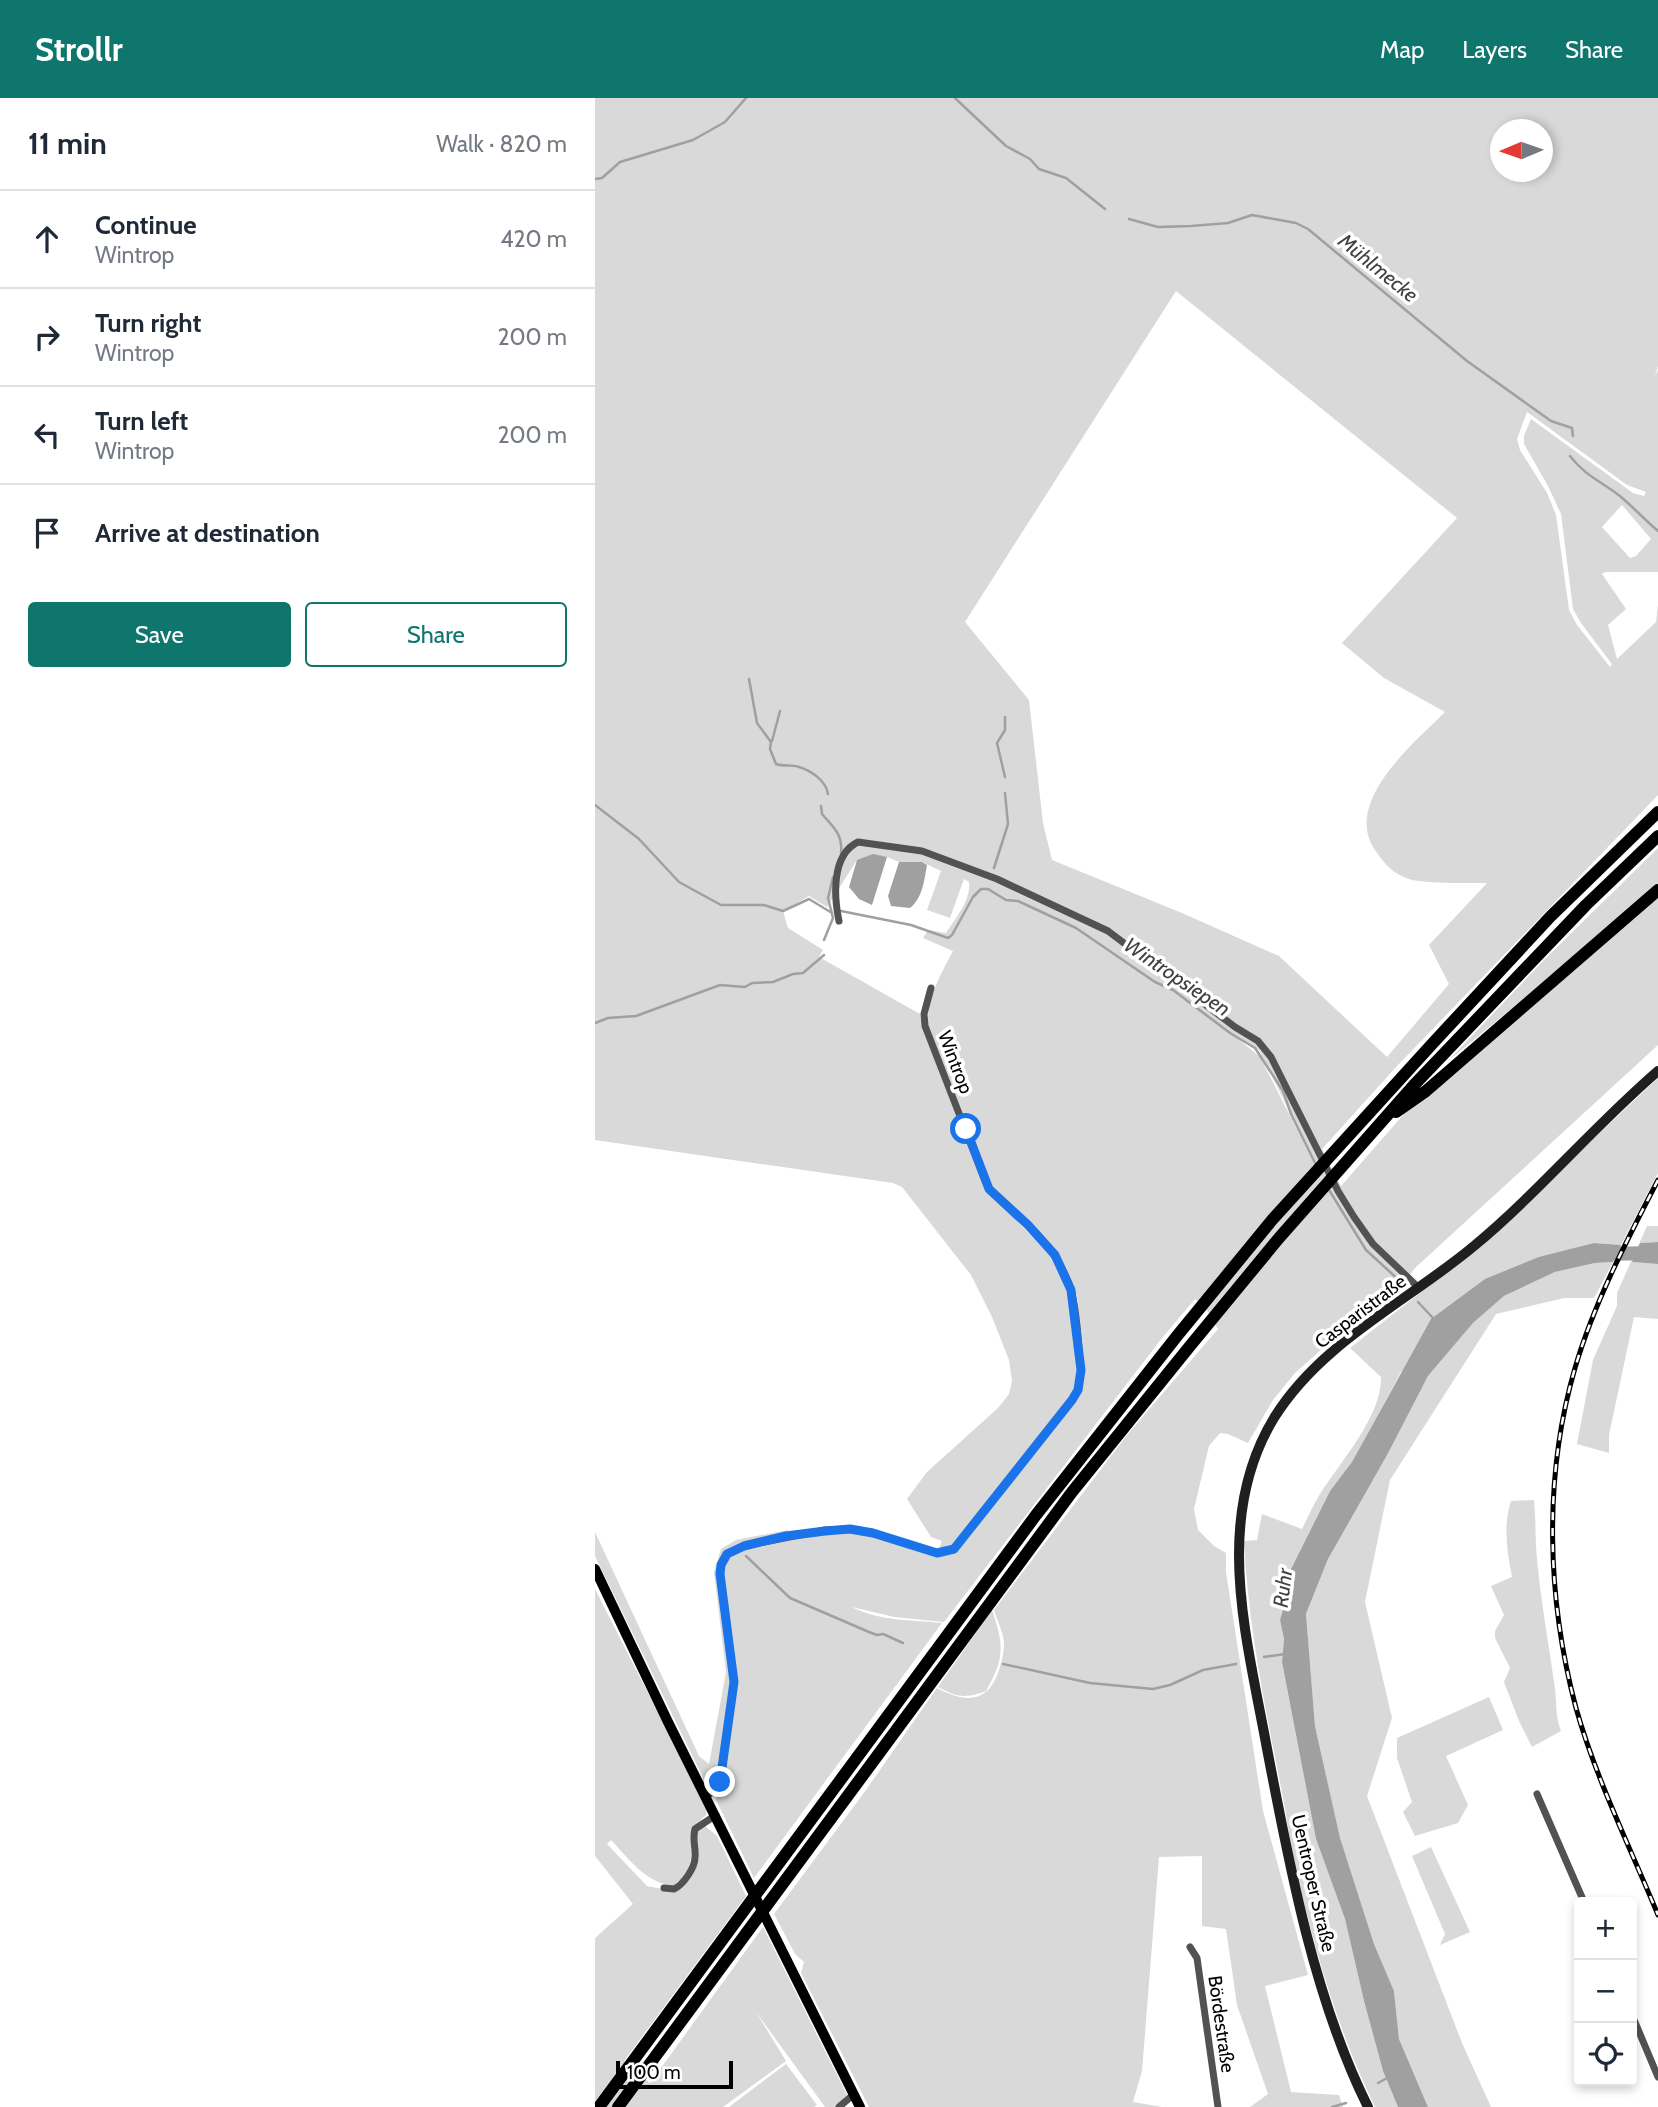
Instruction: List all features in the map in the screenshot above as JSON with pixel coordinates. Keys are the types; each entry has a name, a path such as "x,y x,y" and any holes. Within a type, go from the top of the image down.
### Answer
{"highway":[{"path":"599,2107 1036,1515 1177,1336 1272,1220 1365,1117 1551,917 1658,812"},
{"path":"618,2107 1072,1492 1190,1346 1279,1238 1449,1047 1586,905 1658,835"},
{"path":"1376,1127 1426,1091 1658,890"}],"main road":[{"name":"Casparistraße","path":"1251,1661 1239,1558 1247,1483 1263,1439 1289,1397 1322,1361 1349,1338 1419,1288 1495,1227 1658,1071"},
{"path":"595,1569 668,1722 860,2107"},
{"name":"Uentroper Straße","path":"1251,1661 1279,1810 1312,1953 1336,2028 1368,2107"}],"street":[{"path":"839,921 834,894 835,880 851,846 858,842 922,851 997,879 1108,932 1266,1048 1338,1191 1373,1244 1419,1288"},
{"name":"Wintrop","path":"707,1797 720,1782 734,1682 720,1574 727,1554 744,1546 786,1536 850,1529 873,1533 937,1553 954,1549 1072,1400 1080,1382 1081,1370 1071,1290 1055,1255 986,1183 925,1026 924,1014 931,988"},
{"path":"1538,1794 1582,1897"},
{"path":"664,1888 674,1889 683,1882 695,1860 695,1829 716,1815"},
{"name":"Bördestraße","path":"1190,1947 1197,1958 1218,2107"},
{"path":"1635,2023 1658,2077"},
{"path":"839,2107 853,2095"}],"shaded area":[{"path":"595,98 1658,98 1658,366 1655,376 1658,370 1658,572 1602,574 1626,609 1608,625 1617,659 1656,622 1658,605 1658,795 1397,1066 1322,1149 1341,1186 1404,1114 1658,896 1658,1045 1415,1268 1396,1293 1340,1333 1295,1373 1273,1400 1248,1443 1220,1433 1209,1446 1194,1509 1198,1530 1214,1546 1226,1553 1226,1572 1263,1811 1308,1975 1265,1986 1291,2092 1339,2095 1343,2107 1250,2107 1268,2094 1237,2005 1226,1929 1202,1926 1202,1856 1159,1857 1142,2071 1133,2102 1162,2107 869,2107 801,1973 804,1962 795,1954 774,1914 937,1688 966,1698 982,1695 989,1689 999,1670 1004,1646 994,1610 1127,1435 1218,1329 1205,1307 1195,1299 1162,1338 944,1622 894,1617 852,1607 884,1617 942,1623 754,1878 716,1800 722,1776 717,1775 717,1780 710,1787 707,1786 595,1556 595,1532 699,1756 709,1764 726,1672 714,1572 721,1549 736,1540 788,1530 788,1534 846,1532 872,1535 948,1555 949,1545 939,1549 942,1541 931,1537 907,1499 927,1472 998,1408 1009,1394 1012,1381 1009,1360 971,1275 902,1187 893,1183 595,1140","holes":["1176,291 1457,518 1342,643 1384,678 1445,712 1401,756 1375,793 1368,812 1367,832 1375,850 1388,867 1406,878 1433,882 1487,883 1429,945 1449,984 1387,1057 1279,956 1052,860 1043,823 1029,700 965,622","1527,412 1627,485 1646,492 1644,496 1633,493 1531,419 1524,436 1524,444 1561,514 1573,609 1612,664 1610,667 1577,625 1569,610 1556,515 1547,493 1520,450 1517,439","1622,505 1651,539 1636,556 1630,558 1602,527","887,857 899,862 922,862 941,871 927,910 950,918 964,879 969,882 968,896 946,933 928,930 923,938 953,951 932,996 928,1026 989,1186 1058,1255 1077,1296 1084,1372 1077,1373 1070,1291 1052,1258 986,1188 922,1028 920,1014 819,957 823,950 788,928 783,911 809,896 827,907 857,860","1235,1036 1259,1050 1339,1212 1260,1057"]},
{"path":"1658,848 1658,884 1448,1061 1543,961"},
{"path":"873,854 887,857 872,905 859,899 849,887 857,860"},
{"path":"899,862 922,862 927,865 920,894 910,908 891,906 888,896"},
{"path":"1658,1078 1658,1173 1621,1245 1594,1243 1513,1269 1401,1372 1352,1463 1330,1491 1291,1569 1280,1620 1284,1639 1282,1662 1316,1839 1345,1919 1383,2071 1398,2107 1375,2107 1328,1989 1295,1866 1257,1662 1244,1541 1257,1540 1262,1514 1302,1529 1320,1494 1367,1423 1375,1407 1381,1377 1350,1348 1420,1293 1539,1190"},
{"path":"1647,1226 1658,1226 1658,1242 1640,1243 1632,1262 1658,1264 1658,1319 1634,1317 1609,1435 1609,1453 1577,1444 1593,1360 1617,1306 1617,1293"},
{"path":"1658,1242 1658,1264 1632,1262 1640,1243"},
{"path":"1594,1243 1621,1245 1613,1262 1555,1272 1504,1296 1473,1323 1428,1376 1328,1559 1306,1614 1315,1726 1340,1838 1374,1944 1394,1991 1399,2039 1428,2107 1398,2107 1383,2071 1345,1919 1316,1839 1282,1662 1284,1639 1280,1620 1291,1569 1330,1491 1352,1462 1431,1319 1485,1279 1539,1257"},
{"path":"1613,1262 1594,1298 1564,1298 1496,1314 1390,1480 1365,1602 1392,1718 1367,1796 1462,2043 1491,2107 1428,2107 1399,2039 1394,1991 1374,1944 1340,1839 1315,1726 1306,1614 1328,1559 1428,1376 1473,1323 1504,1296 1555,1272"},
{"path":"1534,1500 1536,1552 1561,1731 1532,1747 1504,1682 1510,1668 1495,1638 1495,1631 1504,1615 1491,1586 1512,1577 1506,1529 1511,1501"},
{"path":"595,1589 707,1809 694,1832 688,1869 683,1878 673,1886 646,1875 611,1840 607,1844 647,1886 673,1891 685,1884 696,1864 697,1833 700,1827 705,1826 717,1836 746,1896 624,2061 650,2083 763,1927 847,2095 834,2107 825,2107 756,2012 786,2061 723,2107 595,2107 595,1938 633,1904 595,1856"},
{"path":"992,1610 1001,1651 997,1669 986,1691 961,1696 938,1687"},
{"path":"1489,1697 1503,1730 1446,1756 1468,1805 1458,1823 1415,1836 1403,1812 1412,1802 1397,1758 1397,1738"},
{"path":"1431,1847 1470,1932 1440,1945 1445,1934 1412,1856"},
{"path":"786,2064 817,2105 729,2107"}],"waterway":[{"path":"595,179 602,178 620,162 693,140 725,122 746,98"},
{"name":"Mühlmecke","path":"955,98 1006,146 1030,159 1039,169 1066,178 1105,209"},
{"name":"Mühlmecke","path":"1129,219 1158,227 1228,223 1252,215 1296,223 1308,229 1467,361 1551,421 1572,428 1573,436"},
{"name":"Mühlmecke","path":"1570,456 1582,469 1621,497 1658,531"},
{"path":"749,679 757,723 771,742 770,749 776,764 796,766 809,771 818,777 828,794"},
{"path":"772,741 780,711"},
{"path":"1005,717 1005,730 997,743 1005,777"},
{"path":"994,868 1008,824 1005,793"},
{"name":"Wintropsiepen","path":"595,805 639,839 679,882 721,905 764,905 783,911 809,899 832,913"},
{"path":"821,806 822,814 839,836 841,854"},
{"name":"Wintropsiepen","path":"824,940 833,918 828,898 833,877"},
{"name":"Wintropsiepen","path":"841,911 911,925 948,938 973,897 981,889 988,889 1006,900 1018,901 1076,928 1155,982 1173,990 1230,1033 1255,1048 1283,1091 1316,1165"},
{"path":"595,1023 608,1018 636,1016 720,985 745,987 752,983 773,982 803,973 824,955"},
{"name":"Wintropsiepen","path":"1329,1190 1366,1250 1401,1282"},
{"name":"Ruhr","path":"1600,1254 1658,1253"},
{"path":"1418,1302 1433,1318"},
{"path":"746,1556 790,1598 869,1632 883,1634 903,1643"},
{"path":"1264,1657 1285,1654"},
{"path":"1003,1664 1090,1683 1153,1689 1170,1685 1203,1670 1236,1664"},
{"path":"1378,2083 1387,2078"},
{"path":"1332,2107 1346,2103"}],"railway":[{"path":"1658,1180 1601,1296 1575,1368 1558,1452 1553,1538 1559,1624 1576,1708 1603,1787 1658,1915"}],"route":[{"path":"720,1782 734,1682 720,1574 727,1554 744,1546 786,1536 850,1529 873,1533 937,1553 954,1549 1078,1390 1081,1370 1071,1290 1055,1255 1028,1225 989,1189 966,1129"}]}
